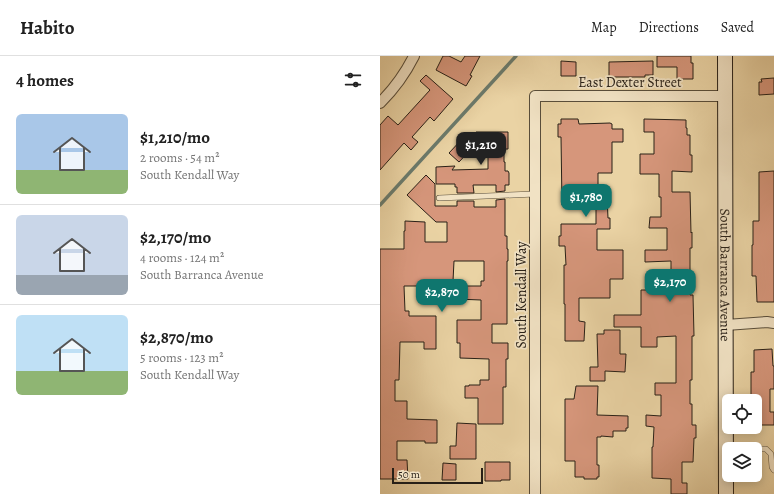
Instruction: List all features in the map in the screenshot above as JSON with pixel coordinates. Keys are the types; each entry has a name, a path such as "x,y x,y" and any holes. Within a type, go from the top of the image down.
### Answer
{"main road":[{"name":"South Barranca Avenue","path":"725,56 726,442"},
{"name":"South Barranca Avenue","path":"726,482 726,494"}],"street":[{"path":"380,103 392,91 408,69 414,56"},
{"name":"East Dexter Street","path":"535,96 725,96"},
{"name":"South Kendall Way","path":"535,96 535,494"},
{"path":"726,325 767,322 774,323"}],"lane":[{"path":"439,198 535,194"},
{"path":"762,449 766,449 771,454 772,467 774,470"}],"building":[{"path":"443,56 449,56 461,62 465,56 480,56 470,75 472,76 466,86 436,70"},
{"path":"657,56 691,56 691,63 693,63 693,79 677,79 677,67 657,67"},
{"path":"561,61 576,62 576,76 561,76"},
{"path":"653,61 653,75 645,75 645,77 609,77 609,62"},
{"path":"426,75 453,99 434,121 430,117 412,137 418,142 411,150 404,143 380,170 380,125 388,116 398,125 430,90 420,81"},
{"path":"774,78 774,94 759,95 759,82 762,82 761,79"},
{"path":"561,119 578,119 579,124 610,123 612,124 612,129 623,129 623,142 612,142 612,173 598,173 598,194 600,194 600,197 607,197 610,229 597,229 597,250 623,250 623,279 610,279 610,298 579,298 579,321 585,322 584,341 565,341 565,246 559,246 559,236 561,236 561,224 596,224 596,204 562,205 561,137 558,137 558,124 561,124"},
{"path":"644,119 686,120 687,135 690,135 692,172 672,171 672,192 690,192 691,233 692,232 692,248 690,248 690,295 693,295 694,336 692,336 692,380 690,380 690,404 692,404 692,425 696,425 696,438 694,438 693,462 682,462 682,483 687,483 687,494 671,494 671,479 652,478 652,447 654,427 646,426 646,415 661,416 661,395 655,395 655,383 676,383 676,336 657,337 657,347 641,347 641,327 614,327 614,315 641,315 641,290 652,290 652,283 671,283 671,261 645,262 645,250 667,250 667,228 649,228 650,217 661,217 661,197 659,197 659,174 640,174 640,154 654,154 654,132 644,132"},
{"path":"476,132 508,132 508,149 504,149 504,162 505,171 508,171 509,173 509,185 505,185 505,191 496,192 496,185 473,185 474,193 457,193 457,187 455,187 455,184 436,184 436,167 455,166 452,170 488,169 488,150 486,150 486,148 476,148"},
{"path":"463,138 473,147 459,162 449,153"},
{"path":"774,171 774,302 757,302 756,276 752,276 752,245 753,221 759,221 759,172"},
{"path":"426,175 435,184 435,206 457,206 457,201 474,201 474,207 496,207 496,200 505,199 505,236 507,236 508,249 507,324 492,324 492,343 508,343 508,359 506,359 506,387 503,387 503,424 478,424 478,398 465,398 465,386 480,385 480,380 489,380 489,359 460,358 460,343 457,343 457,320 481,320 481,300 456,299 457,286 481,286 481,281 484,281 484,261 454,261 453,281 423,281 422,286 404,286 405,311 409,311 409,316 436,316 436,349 424,349 424,342 400,342 399,380 395,380 395,401 407,401 407,419 437,420 437,443 425,443 425,441 397,441 397,460 407,460 408,479 380,479 380,249 404,249 405,221 425,222 425,242 447,242 447,222 436,222 407,195"},
{"path":"604,330 620,330 620,354 626,354 625,372 605,371 605,381 590,381 590,367 598,367 597,334 604,334"},
{"path":"772,349 774,389 770,389 770,412 774,412 774,425 762,425 762,394 751,394 751,372 754,372 754,350"},
{"path":"576,386 598,386 597,415 628,416 628,428 626,428 626,431 613,431 613,437 597,437 597,465 599,465 599,477 597,477 597,479 575,477 575,461 565,461 565,399 574,399"},
{"path":"457,423 476,424 476,459 450,459 450,446 456,446"},
{"path":"485,462 510,462 510,480 485,481"},
{"path":"443,463 456,464 456,480 442,480"}],"waterway":[{"path":"380,205 516,56"}]}
